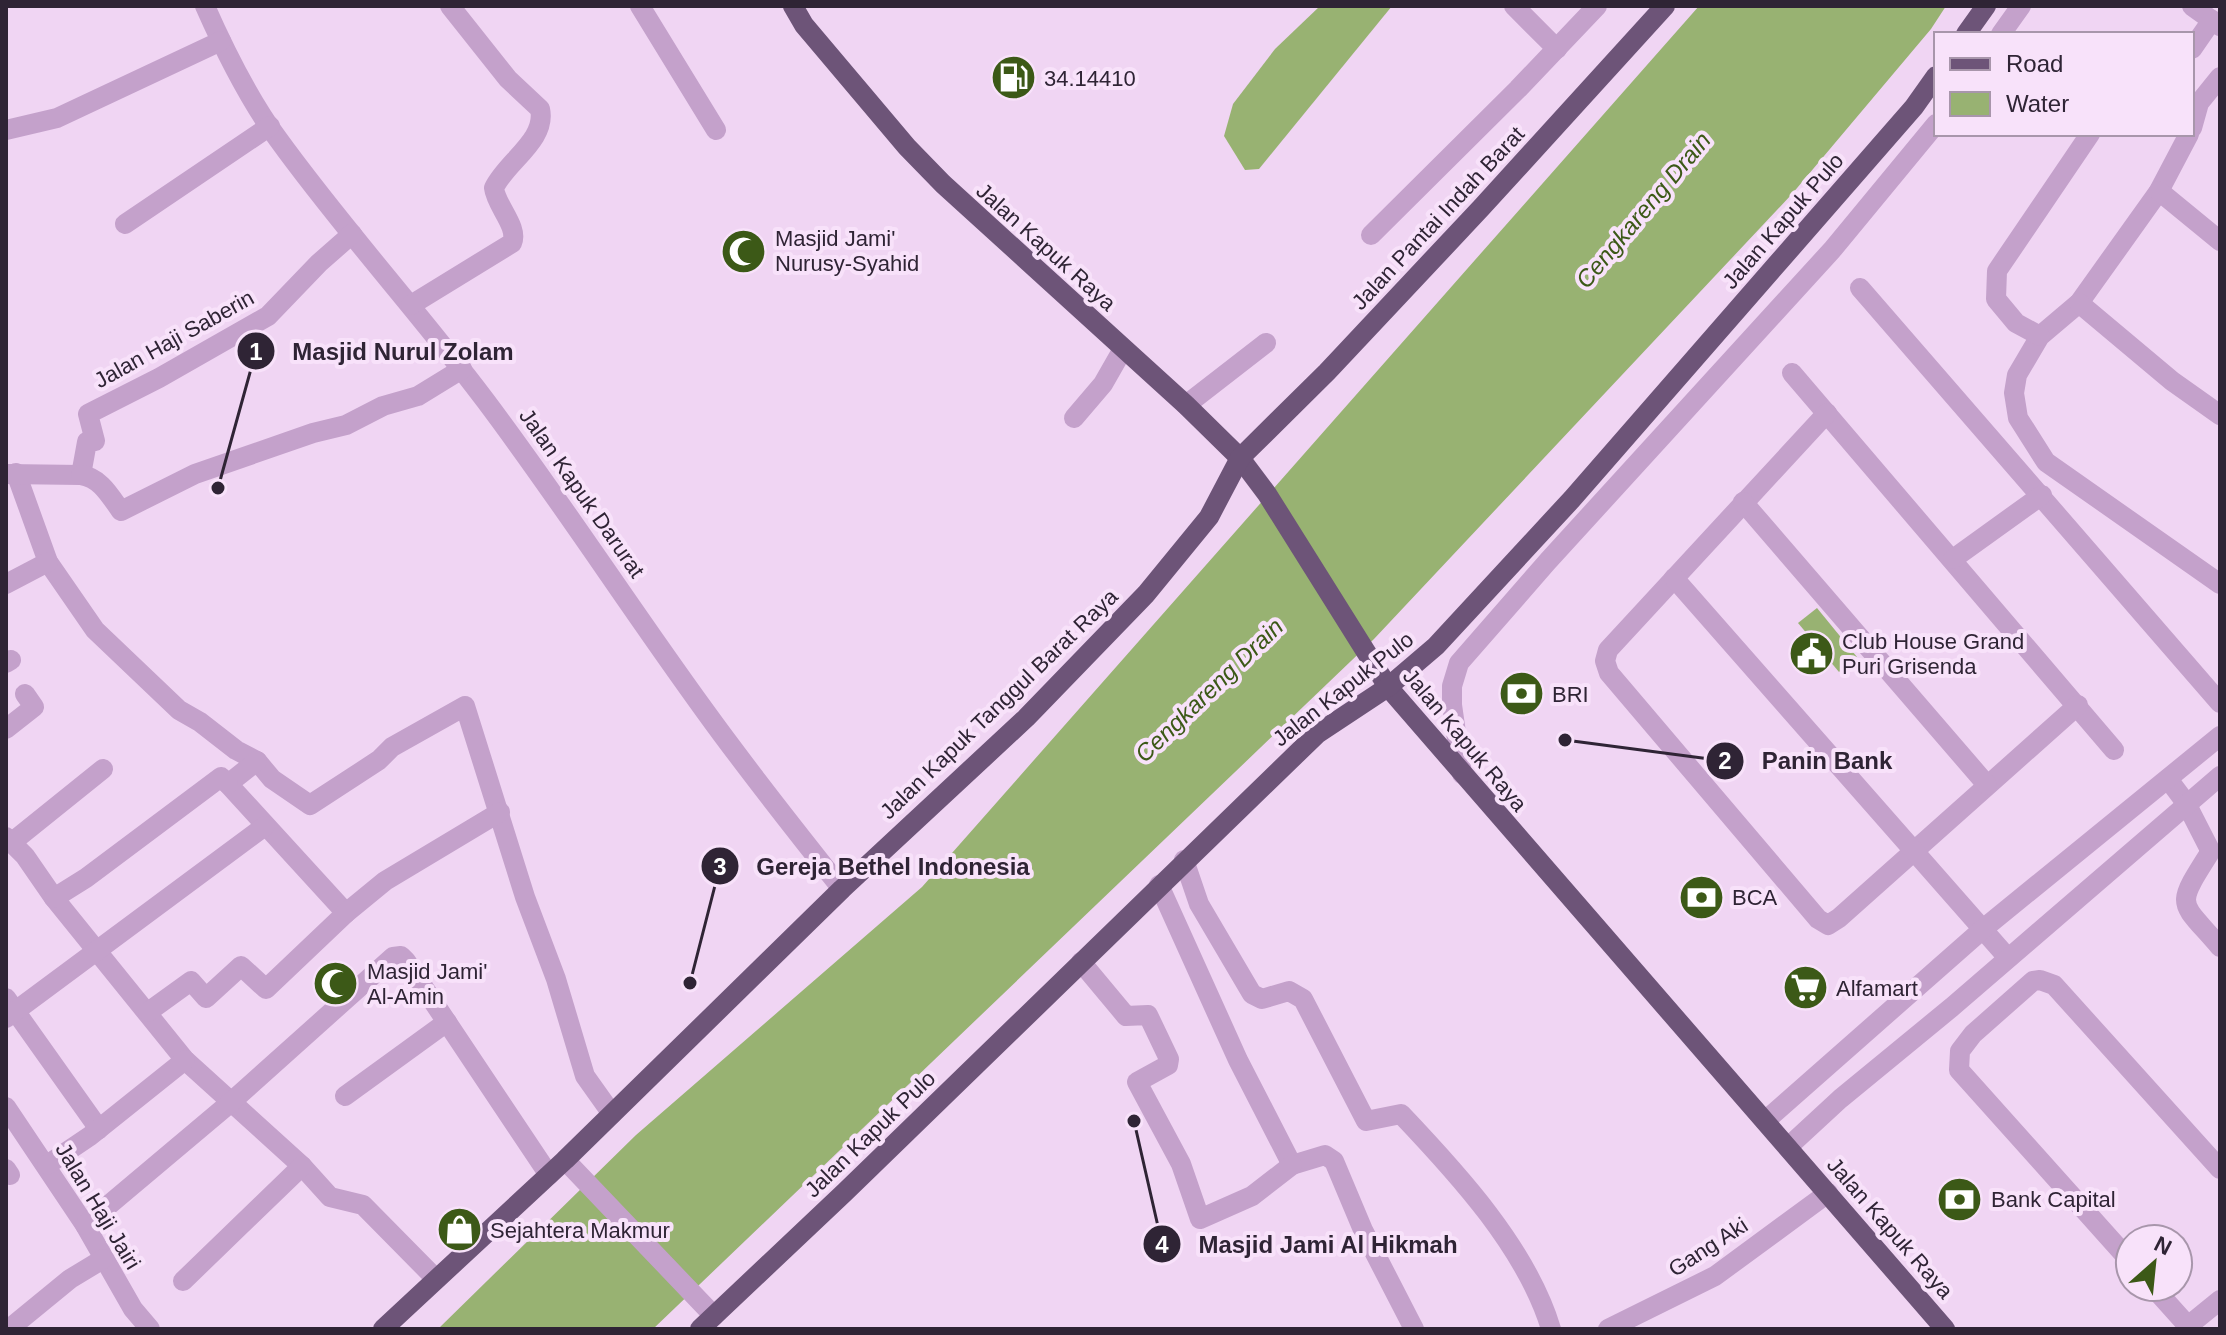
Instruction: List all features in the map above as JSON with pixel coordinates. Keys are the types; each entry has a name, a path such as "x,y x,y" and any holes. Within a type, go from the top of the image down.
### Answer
{"main road":[{"name":"Jalan Kapuk Raya","path":"793,6 804,25 907,147 962,203 1023,255 1240,458 1267,494 1388,687 1945,1329"},
{"name":"Jalan Pantai Indah Barat","path":"1240,458 1368,329 1665,6"},
{"path":"1967,32 1986,6"},
{"name":"Jalan Kapuk Pulo","path":"707,1322 1317,734 1388,687 1436,646 1572,499 1914,107 1934,79"},
{"name":"Jalan Kapuk Tanggul Barat Raya","path":"383,1329 549,1175 571,1166 612,1114 842,889 1026,718 1146,594 1209,517 1240,458"}],"street":[{"name":"Jalan Kapuk Darurat","path":"205,6 221,41 270,126 352,234 462,369 574,521 771,801 842,889"},
{"path":"411,305 512,243 514,232 496,200 494,188 503,172 537,132 541,122 540,109 508,79 450,6"},
{"path":"640,6 716,130"},
{"path":"1514,6 1557,49"},
{"path":"1371,235 1597,6"},
{"path":"2002,32 2021,6"},
{"path":"2192,6 2216,23 2194,47"},
{"path":"6,130 57,118 221,41"},
{"path":"2194,121 2199,103 2220,77"},
{"path":"125,224 270,126"},
{"path":"1462,774 1452,705 1452,686 1459,663 1832,250 1934,126"},
{"path":"2040,336 2016,323 1996,299 1997,271 2089,136"},
{"path":"2188,136 2159,191 2079,303 2040,336 2017,375 2014,393 2018,418 2046,462 2220,584"},
{"path":"2159,191 2220,241"},
{"name":"Jalan Haji Saberin","path":"81,475 87,442 95,441 88,414 268,316 352,234"},
{"path":"1860,288 2220,703"},
{"path":"2079,303 2172,381 2220,415"},
{"path":"1186,405 1266,343"},
{"path":"1074,418 1103,384 1123,349"},
{"path":"462,369 418,396 383,406 346,425 313,433 195,474 121,511 104,487 88,476 11,473 48,562 95,630 179,710 257,761 272,779 310,805 379,760 392,747 463,705 525,897 556,979 585,1076 612,1114"},
{"path":"1792,373 2114,750"},
{"path":"1827,413 1608,650 1605,661 1609,673 1818,919 1828,925 1839,918 2078,705"},
{"path":"1953,559 2042,495"},
{"path":"1743,502 1987,785"},
{"path":"6,584 48,562"},
{"path":"1674,578 2008,958"},
{"path":"6,729 34,707 25,694"},
{"path":"1765,1121 1983,929 2220,736"},
{"path":"228,784 257,761"},
{"path":"103,769 9,840 25,856 54,898 185,1060 302,1166 330,1197 363,1205 436,1279"},
{"path":"1788,1147 1840,1099 2220,776"},
{"path":"54,898 86,878 221,777 346,913"},
{"path":"2168,779 2186,803 2209,848 2209,854 2185,892 2185,906 2220,947"},
{"path":"148,1012 191,981 206,998 241,966 266,989 346,913 385,881 500,812"},
{"path":"99,1129 9,1009 99,950 265,826"},
{"path":"1184,860 1199,904 1252,994 1262,999 1289,991 1303,999 1366,1121 1401,1114 1448,1164 1523,1263 1542,1299 1551,1329"},
{"path":"1159,885 1238,1060 1292,1165"},
{"path":"85,1225 230,1103 393,957 401,956 549,1175"},
{"path":"1081,962 1126,1016 1148,1015 1169,1059 1168,1065 1137,1082 1181,1164 1200,1219 1252,1196 1292,1165 1325,1155 1334,1161 1363,1230 1414,1329"},
{"path":"2114,1243 1959,1070 1960,1051 1973,1034 2033,981 2054,985 2220,1169"},
{"path":"345,1096 447,1022"},
{"path":"47,1165 99,1129 185,1060"},
{"name":"Jalan Haji Jairi","path":"6,1107 85,1225 133,1309 150,1329"},
{"path":"183,1281 302,1166"},
{"path":"571,1166 699,1299 707,1322"},
{"name":"Gang Aki","path":"1608,1329 1715,1276 1828,1193"},
{"path":"9,1329 70,1279 103,1259"},
{"path":"2167,1303 2188,1326 2220,1300"}],"water":[{"path":"1320,6 1392,6 1259,169 1245,170 1224,136 1233,104 1275,49"},
{"name":"Cengkareng Drain","path":"1699,6 1946,6 1931,29 1792,194 1374,639 653,1329 438,1329 636,1135 922,887"},
{"path":"1817,608 1857,657 1839,672 1798,623"}],"place":[{"name":"34.14410","path":"1013,78"},
{"name":"Masjid Jami' Nurusy-Syahid","path":"744,251"},
{"name":"Masjid Nurul Zolam","path":"218,488"},
{"name":"Club House Grand Puri Grisenda","path":"1811,654"},
{"name":"BRI","path":"1521,694"},
{"name":"Panin Bank","path":"1565,740"},
{"name":"BCA","path":"1701,897"},
{"name":"Gereja Bethel Indonesia","path":"690,983"},
{"name":"Masjid Jami' Al-Amin","path":"336,984"},
{"name":"Alfamart","path":"1805,988"},
{"name":"Masjid Jami Al Hikmah","path":"1134,1121"},
{"name":"Bank Capital","path":"1960,1199"},
{"name":"Sejahtera Makmur","path":"459,1230"}]}
